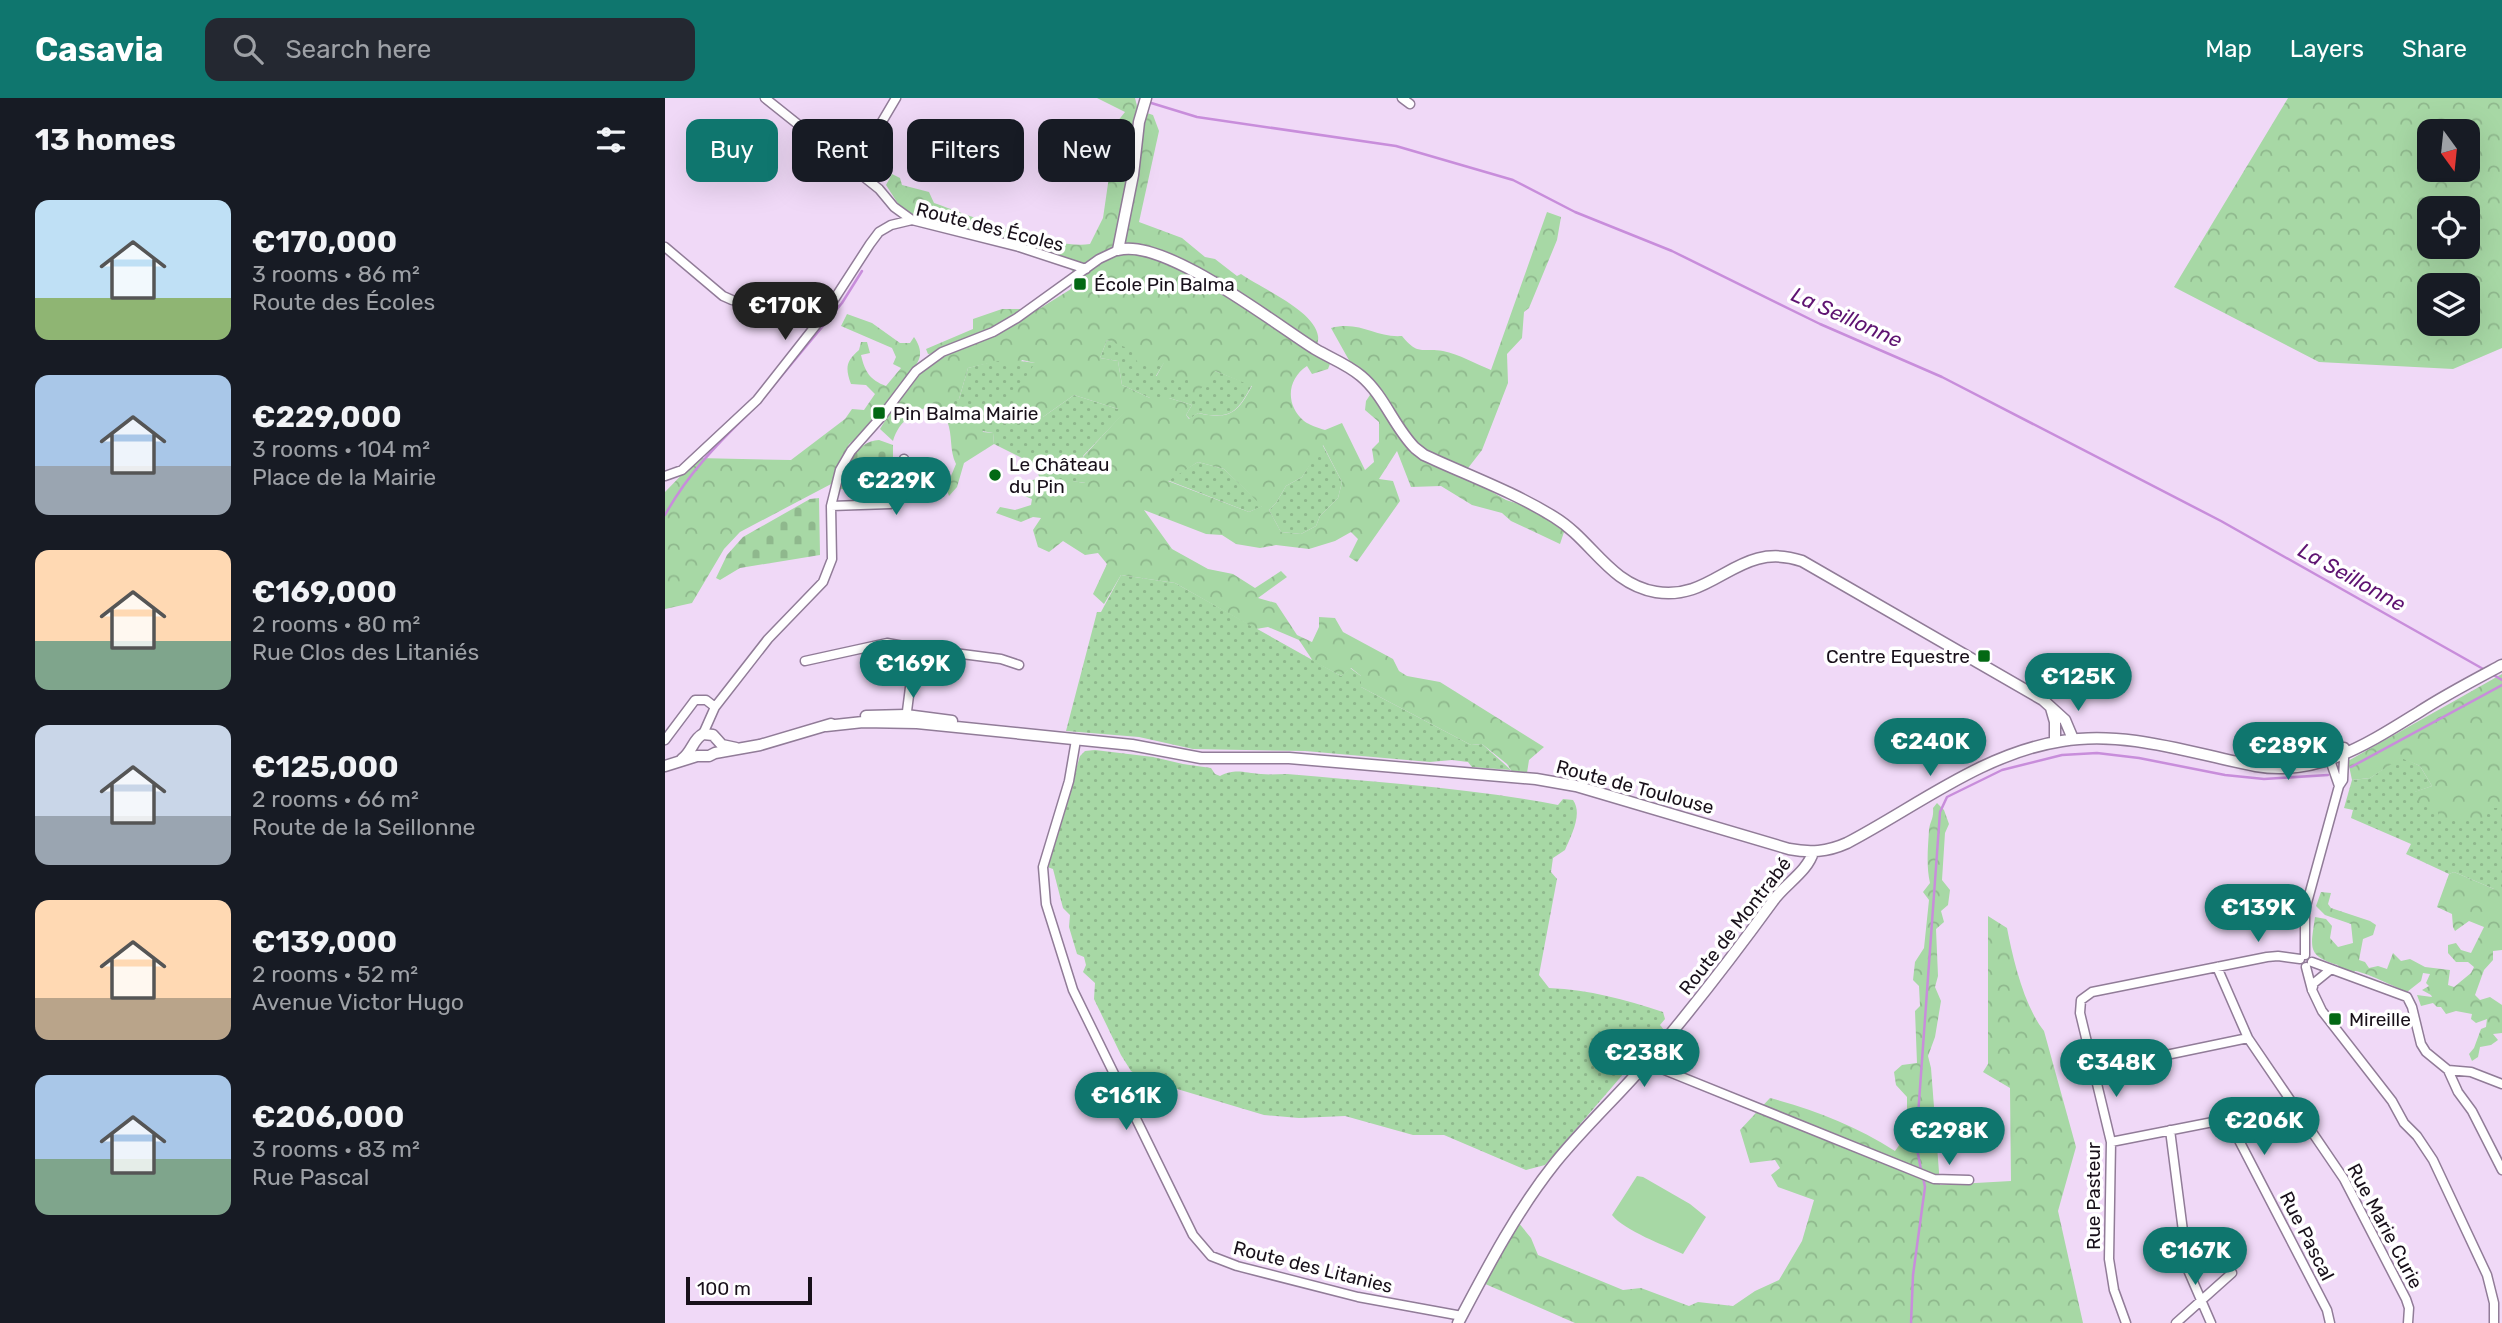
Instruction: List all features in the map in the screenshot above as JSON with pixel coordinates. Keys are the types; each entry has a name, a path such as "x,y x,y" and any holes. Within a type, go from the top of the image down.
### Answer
{"street":[{"path":"765,98 792,120"},
{"path":"883,119 895,98"},
{"path":"1118,250 1146,98"},
{"path":"1402,98 1411,104"},
{"path":"870,182 894,206 912,219"},
{"path":"891,225 894,206"},
{"name":"Route des Écoles","path":"665,475 682,470 757,400 824,316 879,232 891,225 912,219 1019,247 1086,269"},
{"path":"665,247 723,296 732,300"},
{"path":"713,711 776,628 823,582 832,559 831,506 836,481 846,458 923,364 941,352 993,332 1017,318 1098,259 1118,250 1137,248 1243,298 1315,349 1361,376 1375,391 1409,442 1424,455 1555,517 1576,534 1614,574 1630,584 1654,592 1679,593 1705,584 1755,558 1789,556 1815,567 2043,700 2065,720 2073,739"},
{"path":"831,506 890,504 898,500 904,459"},
{"path":"805,662 887,643 1001,659 1019,665"},
{"path":"906,719 915,648"},
{"name":"Route de Toulouse","path":"712,741 727,747 747,748 827,726 906,719 1132,746 1201,758 1289,758 1556,782 1789,849 1813,852 1847,844 1989,764 2029,748 2055,742 2073,739 2125,741 2257,766 2303,766 2336,756 2502,665"},
{"path":"665,740 695,700 706,700 713,711 709,756 701,755 669,765"},
{"path":"2050,708 2055,722 2055,742"},
{"path":"669,765 687,755 695,746 697,738 712,741"},
{"name":"Route des Litanies","path":"1076,740 1069,781 1043,867 1046,904 1073,990 1198,1242 1211,1256 1237,1266 1358,1297 1460,1319"},
{"path":"695,746 701,755"},
{"path":"2336,756 2339,786"},
{"path":"2302,957 2305,910 2339,786 2343,780 2336,756"},
{"name":"Route de Montrabé","path":"1460,1319 1524,1205 1556,1161 1647,1063 1712,985 1775,898 1807,864 1813,852"},
{"path":"2217,967 2278,956 2310,957 2312,990 2325,1015 2392,1101 2433,1160 2487,1275 2494,1303 2494,1323"},
{"path":"2309,964 2407,998 2412,1007 2421,1044 2426,1052 2448,1070 2502,1170"},
{"name":"Rue Marie Curie","path":"2217,967 2248,1038 2344,1179 2406,1299 2409,1308 2408,1323"},
{"name":"Rue Pasteur","path":"2126,1323 2114,1290 2109,1259 2111,1142 2080,1013 2081,1000 2092,992 2217,967"},
{"path":"2312,990 2314,983 2330,970"},
{"path":"2094,1070 2248,1038"},
{"path":"1647,1063 1925,1176 1953,1182 1969,1181"},
{"path":"2448,1070 2471,1072 2502,1084"},
{"name":"Rue Pascal","path":"2111,1142 2218,1121 2230,1123 2327,1310 2330,1323"},
{"path":"2170,1130 2188,1270 2211,1323"},
{"path":"2176,1323 2232,1273"}],"green space":[{"path":"1097,98 1135,98 1138,110 1153,115 1159,131 1139,222 1182,238 1205,257 1215,259 1237,276 1241,274 1286,301 1308,318 1318,336 1315,352 1331,361 1328,369 1312,374 1307,366 1300,371 1292,385 1291,400 1298,415 1311,425 1325,430 1342,423 1365,470 1374,462 1372,449 1379,442 1379,422 1365,410 1366,401 1376,386 1350,362 1331,328 1351,326 1402,336 1417,349 1449,352 1491,370 1547,212 1561,217 1557,240 1529,308 1524,312 1522,338 1507,354 1508,383 1482,450 1465,472 1480,485 1506,500 1541,511 1565,529 1560,544 1511,521 1502,513 1472,505 1441,486 1411,487 1397,451 1379,479 1393,481 1400,501 1357,562 1349,557 1358,539 1351,532 1335,541 1309,549 1276,545 1260,548 1236,544 1222,535 1206,534 1144,510 1172,549 1208,569 1233,574 1255,588 1281,571 1287,577 1258,598 1276,603 1297,635 1312,642 1319,627 1319,617 1335,618 1343,632 1393,659 1399,671 1407,676 1440,682 1544,747 1529,760 1527,773 1513,773 1507,764 1482,744 1471,745 1361,687 1361,676 1351,668 1341,676 1313,661 1299,640 1268,627 1256,629 1175,583 1121,575 1104,604 1093,594 1107,564 1098,553 1085,555 1063,541 1049,552 1038,547 1033,530 1041,518 1033,517 1021,522 996,513 1000,507 1015,510 1031,505 1032,499 1022,495 1030,481 1047,478 1085,483 1083,457 1127,409 1118,409 1074,395 1043,417 1026,414 1013,396 1035,363 1022,360 1018,365 1008,367 1003,360 968,368 959,399 942,408 935,404 915,413 899,427 893,441 880,429 886,419 879,415 849,444 833,483 740,532 724,549 692,603 665,609 665,492 698,458 791,460 845,419 852,409 864,410 875,394 866,385 851,384 847,369 861,342 867,342 870,353 861,355 866,371 876,381 886,386 901,368 893,364 896,357 892,348 841,326 847,314 872,323 900,343 910,343 914,337 920,353 916,365 898,391 905,394 920,374 951,352 928,354 926,349 973,329 973,319 1002,309 1039,309 1071,289 1073,272 1067,265 908,219 886,185 888,182 893,182 893,174 900,178 902,185 929,192 934,203 969,216 1056,242 1090,244 1103,218 1108,182 1135,182 1135,119 1119,119 1125,112","holes":["1107,340 1130,349 1138,363 1151,366 1161,358 1164,362 1156,377 1188,378 1188,393 1195,396 1215,371 1252,386 1242,403 1231,413 1217,416 1198,413 1189,419 1186,415 1192,405 1169,398 1150,398 1122,385 1118,361 1100,358","1323,445 1342,482 1338,498 1320,516 1316,526 1301,534 1281,532 1269,510 1286,486 1302,477","1198,462 1224,469 1262,506 1249,512 1168,481"]},
{"path":"2288,98 2502,98 2502,348 2453,369 2319,362 2174,287"},
{"path":"1107,340 1161,357 1165,361 1156,376 1215,371 1252,385 1242,402 1231,412 1218,416 1198,413 1190,419 1186,415 1192,405 1169,398 1150,398 1122,385 1118,361 1100,358"},
{"path":"1003,359 1036,363 1043,417 1074,395 1118,409 1128,409 1083,456 1086,483 1039,477 1036,465 994,444 993,433 972,427 954,415 947,421 932,407 959,399 968,368"},
{"path":"954,415 959,421 978,417 983,432 993,433 994,444 964,463 957,487 949,496 946,488 956,464 947,421"},
{"path":"879,440 893,445 893,466 866,467 867,473 861,477 864,490 840,489 843,473 857,450"},
{"path":"1322,444 1342,482 1338,498 1320,516 1316,526 1301,534 1281,532 1269,510 1286,486 1302,477"},
{"path":"1198,462 1224,469 1263,506 1249,512 1167,480"},
{"path":"819,498 820,555 740,568 720,580 716,578 727,555 743,537 810,499"},
{"path":"1121,575 1175,583 1341,676 1350,668 1361,676 1361,687 1471,745 1482,744 1511,770 1472,767 1468,762 1452,760 1430,762 1305,751 1193,749 1139,737 1066,731 1097,612 1101,612"},
{"path":"2502,674 2502,808 2490,808 2479,822 2438,818 2438,802 2421,806 2414,792 2432,786 2420,766 2401,758 2370,778 2352,780 2348,761"},
{"path":"1095,750 1211,768 1220,776 1236,772 1287,774 1457,790 1558,805 1563,799 1573,800 1577,812 1573,832 1565,850 1553,858 1551,872 1557,879 1539,975 1549,988 1607,996 1663,1012 1665,1019 1660,1025 1664,1030 1545,1165 1526,1170 1444,1135 1413,1135 1345,1116 1299,1118 1264,1115 1147,1080 1131,1071 1094,999 1095,983 1083,972 1086,965 1084,957 1077,954 1069,927 1070,915 1063,908 1053,869 1047,867 1080,756 1085,751"},
{"path":"2401,757 2420,766 2432,786 2415,792 2438,802 2502,808 2502,889 2494,889 2454,872 2449,874 2406,854 2411,844 2351,818 2353,810 2344,808 2352,780 2370,778"},
{"path":"1937,803 1944,810 1949,824 1945,833 1942,880 1950,890 1948,905 1941,911 1944,922 1936,929 1938,976 1935,987 1941,1001 1935,1037 1928,1056 1940,1185 2011,1181 2010,1088 1983,1072 1988,1064 1988,916 2007,928 2025,996 2044,1031 2076,1147 2058,1211 2083,1323 1575,1323 1483,1283 1518,1222 1531,1238 1538,1255 1623,1290 1641,1288 1689,1306 1698,1302 1733,1306 1755,1291 1779,1280 1802,1241 1814,1200 1778,1187 1771,1175 1780,1168 1775,1160 1750,1163 1740,1130 1770,1098 1835,1120 1895,1151 1907,1134 1907,1097 1896,1085 1894,1072 1902,1065 1917,1063 1915,1011 1920,1006 1919,986 1913,980 1915,962 1924,948 1929,900 1923,892 1930,883 1929,830 1933,808"},
{"path":"2454,872 2494,889 2502,889 2502,950 2493,951 2493,960 2484,970 2475,995 2480,1000 2490,997 2502,1005 2502,1033 2493,1034 2498,1040 2491,1045 2480,1047 2478,1057 2472,1061 2469,1054 2481,1029 2486,1027 2487,1019 2476,1023 2471,1019 2472,1014 2456,1011 2446,1014 2441,1007 2433,1003 2421,1006 2417,995 2432,997 2422,990 2429,986 2426,983 2430,974 2423,973 2421,981 2407,992 2360,972 2355,971 2353,974 2340,971 2338,965 2316,954 2312,943 2315,917 2326,919 2332,926 2330,938 2338,947 2353,943 2351,924 2325,915 2316,906 2321,892 2331,893 2328,904 2331,908 2376,925 2373,935 2363,939 2359,960 2365,962 2369,968 2378,966 2387,969 2393,953 2401,961 2410,959 2425,967 2450,970 2448,985 2454,987 2471,973 2474,967 2468,962 2456,962 2448,953 2448,945 2456,943 2461,950 2471,953 2484,927 2469,921 2455,931 2452,914 2437,907 2449,874"},
{"path":"1637,1176 1690,1204 1706,1217 1683,1254 1635,1232 1612,1215"}],"waterway":[{"name":"La Seillonne","path":"1148,102 1197,117 1396,146 1513,180 1575,212 1672,251 1820,324 1942,377 2221,521 2485,670"},
{"path":"759,403 842,303 862,271"},
{"path":"665,515 703,461 749,413"},
{"name":"La Seillonne","path":"2490,673 2502,680"},
{"path":"2351,767 2502,685"},
{"path":"1921,1170 1916,1143 1940,812 1947,797 2002,770 2062,755 2097,753 2264,779 2328,775"},
{"path":"1911,1323 1913,1275 1925,1187 1923,1177"}],"place":[{"name":"École Pin Balma","path":"1080,284"},
{"name":"Pin Balma Mairie","path":"879,413"},
{"name":"Le Château du Pin","path":"995,475"},
{"name":"Centre Equestre","path":"1984,656"},
{"name":"Mireille","path":"2335,1019"}]}
